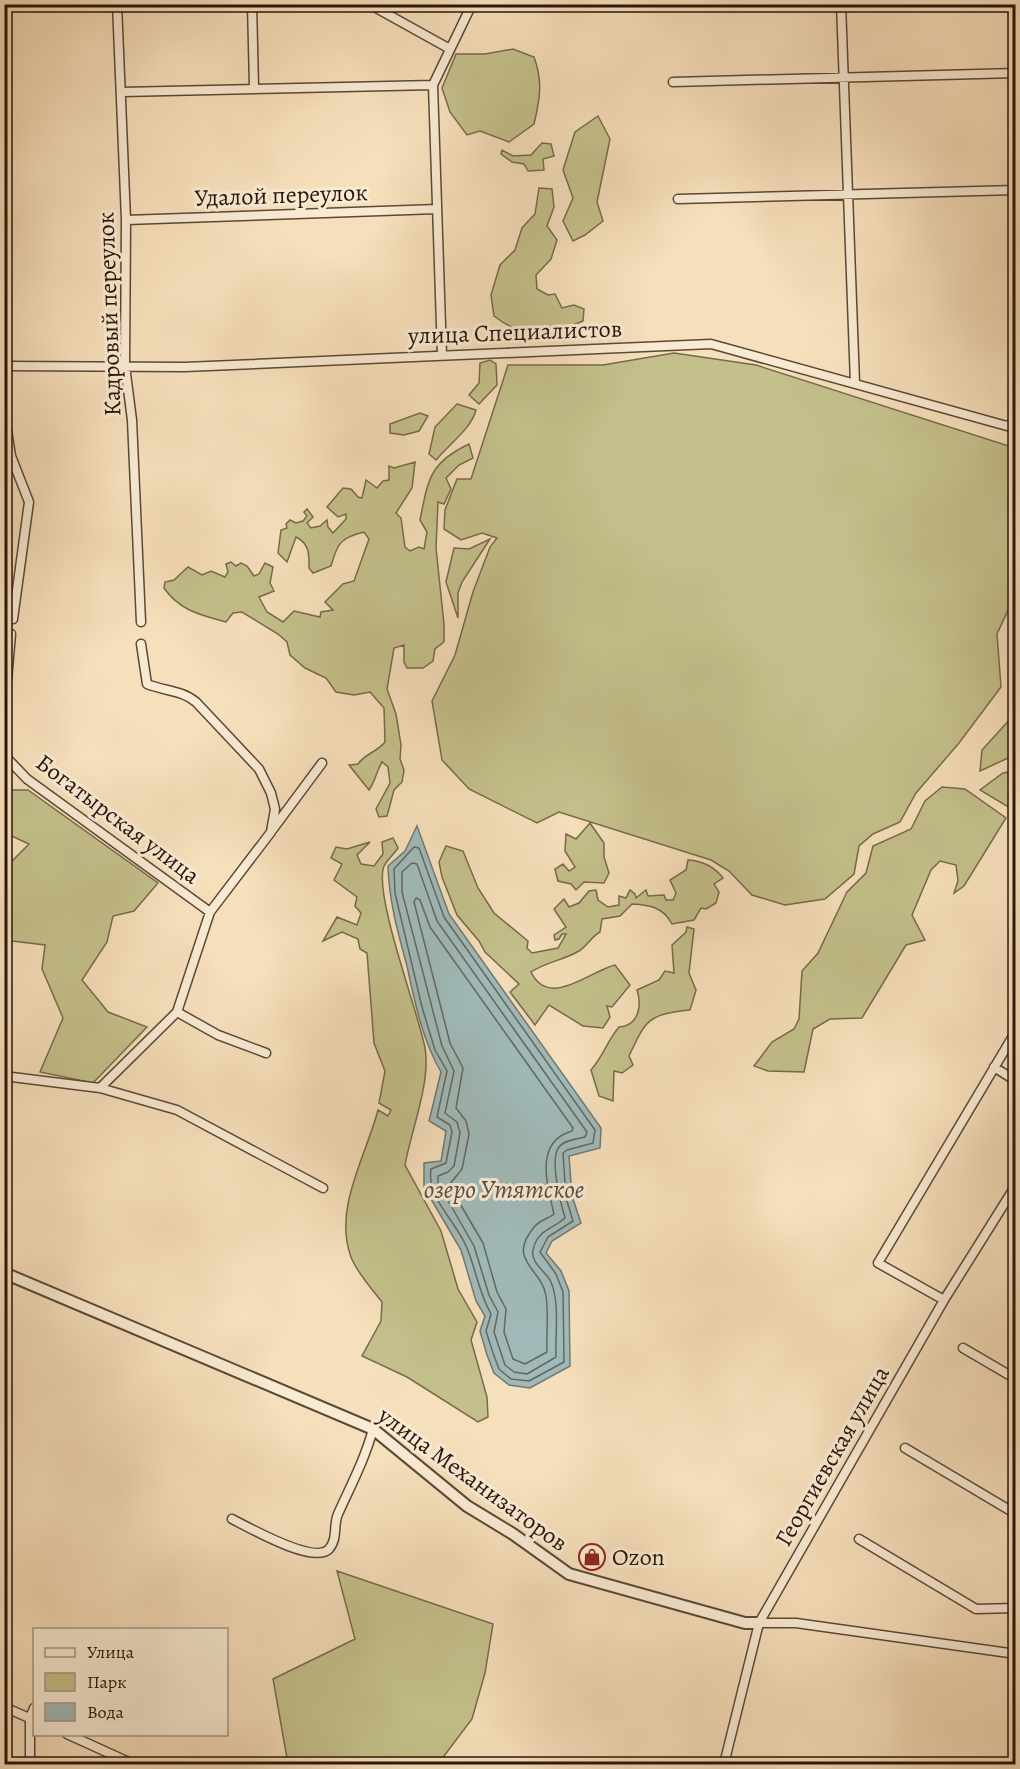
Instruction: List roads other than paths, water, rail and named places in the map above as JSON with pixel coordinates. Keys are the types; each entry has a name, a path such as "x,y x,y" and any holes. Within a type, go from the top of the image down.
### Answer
{"street":[{"name":"Кадровый переулок","path":"117,4 126,220 125,366 132,420 141,622"},
{"path":"252,4 254,87"},
{"path":"369,4 450,49"},
{"path":"442,355 433,85 472,4"},
{"path":"841,4 855,382"},
{"path":"673,82 1016,73"},
{"path":"122,92 254,87 433,85"},
{"path":"678,199 1016,190"},
{"name":"Удалой переулок","path":"126,220 437,209"},
{"name":"улица Специалистов","path":"4,366 185,367 711,344 855,382 1007,426 1016,420"},
{"path":"4,411 11,456 29,502 13,619"},
{"path":"4,681 7,680 12,634"},
{"path":"141,644 147,684 163,690 185,693 259,768 271,793 275,809 271,832"},
{"name":"Богатырская улица","path":"4,755 27,779 210,912"},
{"name":"Богатырская улица","path":"100,1088 177,1012 210,912 322,763"},
{"path":"177,1012 218,1035 266,1053"},
{"path":"944,1300 878,1263 1016,1031"},
{"path":"994,1067 1016,1081"},
{"path":"4,1076 100,1088 177,1110 323,1188"},
{"name":"Георгиевская улица","path":"724,1764 759,1623 944,1300 1016,1185"},
{"name":"улица Механизаторов","path":"4,1273 373,1429 467,1506 569,1574 745,1623 759,1623"},
{"path":"963,1348 1016,1380"},
{"path":"232,1519 303,1552 319,1554 328,1550 334,1542 337,1516 365,1459 373,1429"},
{"path":"905,1448 1016,1514"},
{"path":"860,1539 976,1609 1016,1608"},
{"path":"759,1623 796,1623 1016,1654"},
{"path":"4,1707 32,1719 30,1764"},
{"path":"71,1736 131,1764"}],"water":[{"name":"озеро Утятское","path":"417,826 449,914 601,1128 600,1148 569,1156 572,1196 581,1223 552,1241 546,1253 561,1271 569,1291 570,1366 530,1388 509,1385 494,1373 480,1331 485,1316 476,1301 461,1250 424,1187 424,1163 441,1161 446,1131 429,1121 441,1072 424,1034 416,1007 394,917 388,866 405,851"}],"place":[{"name":"Ozon","path":"592,1557"}]}
